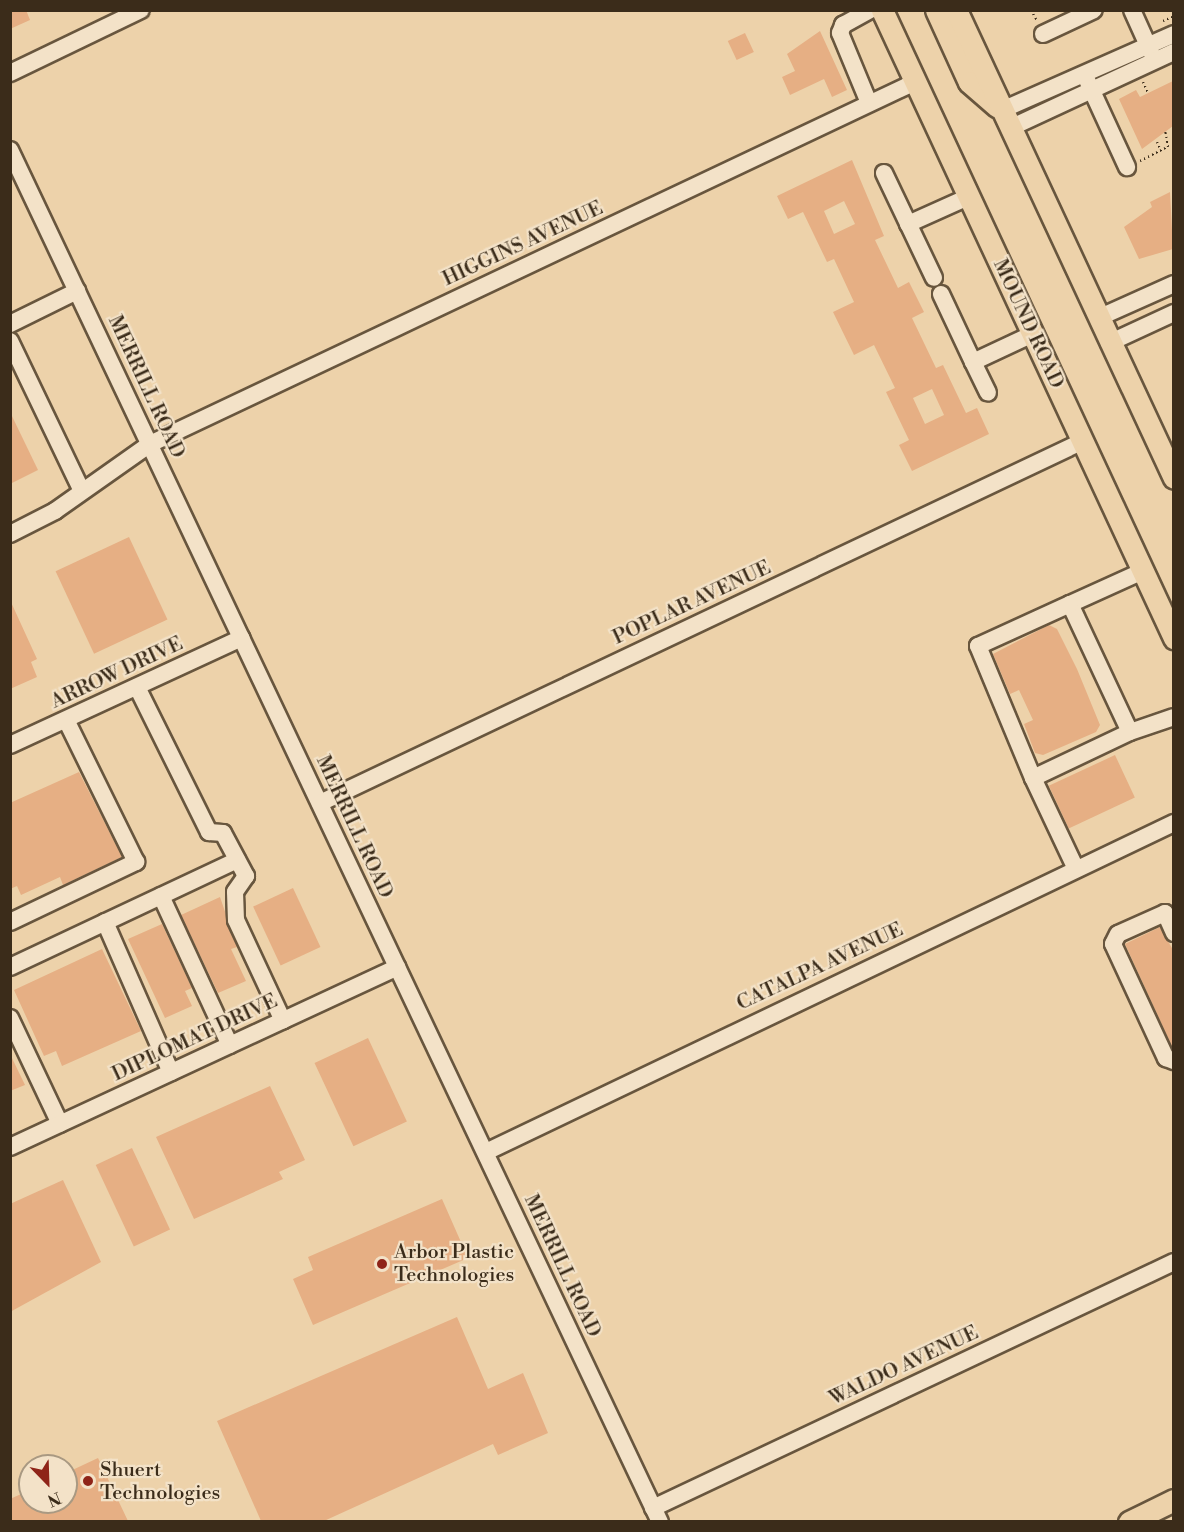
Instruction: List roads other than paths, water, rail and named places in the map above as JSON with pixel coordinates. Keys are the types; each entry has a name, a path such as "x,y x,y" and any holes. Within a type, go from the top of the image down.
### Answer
{"main road":[{"name":"MOUND ROAD","path":"882,10 1143,571 1167,615 1173,638"},
{"path":"936,10 969,82 1006,119"},
{"path":"956,10 1173,478"},
{"path":"1128,1521 1173,1500"}],"street":[{"path":"10,73 141,10"},
{"path":"869,103 840,33 843,25 870,10"},
{"path":"1041,30 1094,10"},
{"path":"1132,10 1155,61"},
{"path":"1006,119 1083,72 1147,43 1173,34"},
{"path":"1006,119 1092,90 1173,51"},
{"path":"1083,72 1129,166"},
{"name":"HIGGINS AVENUE","path":"10,534 55,511 81,489 150,444 915,82"},
{"name":"MERRILL ROAD","path":"10,150 656,1515"},
{"path":"884,173 934,278"},
{"path":"908,224 968,197"},
{"path":"1098,318 1173,284"},
{"path":"10,324 77,291"},
{"path":"941,294 988,393"},
{"path":"1109,343 1173,313"},
{"path":"973,362 1033,334"},
{"path":"10,341 81,489"},
{"name":"POPLAR AVENUE","path":"320,803 1083,441"},
{"path":"1076,869 1033,778 978,646 1143,571"},
{"path":"1070,604 1130,732"},
{"name":"ARROW DRIVE","path":"10,745 242,638"},
{"path":"137,687 209,832 223,833 246,876 235,891 236,920 283,1020"},
{"path":"1033,778 1130,732 1173,717"},
{"path":"10,922 136,862 66,720"},
{"name":"CATALPA AVENUE","path":"486,1152 1173,823"},
{"path":"10,967 237,860"},
{"path":"161,896 230,1045"},
{"path":"1173,933 1165,913 1118,934 1113,944 1166,1058 1173,1061"},
{"path":"105,922 171,1072"},
{"name":"DIPLOMAT DRIVE","path":"10,1147 398,967"},
{"path":"10,1018 60,1124"},
{"name":"WALDO AVENUE","path":"656,1515 1173,1262"}],"place":[{"name":"Arbor Plastic Technologies","path":"382,1264"},
{"name":"Shuert Technologies","path":"88,1481"}]}
